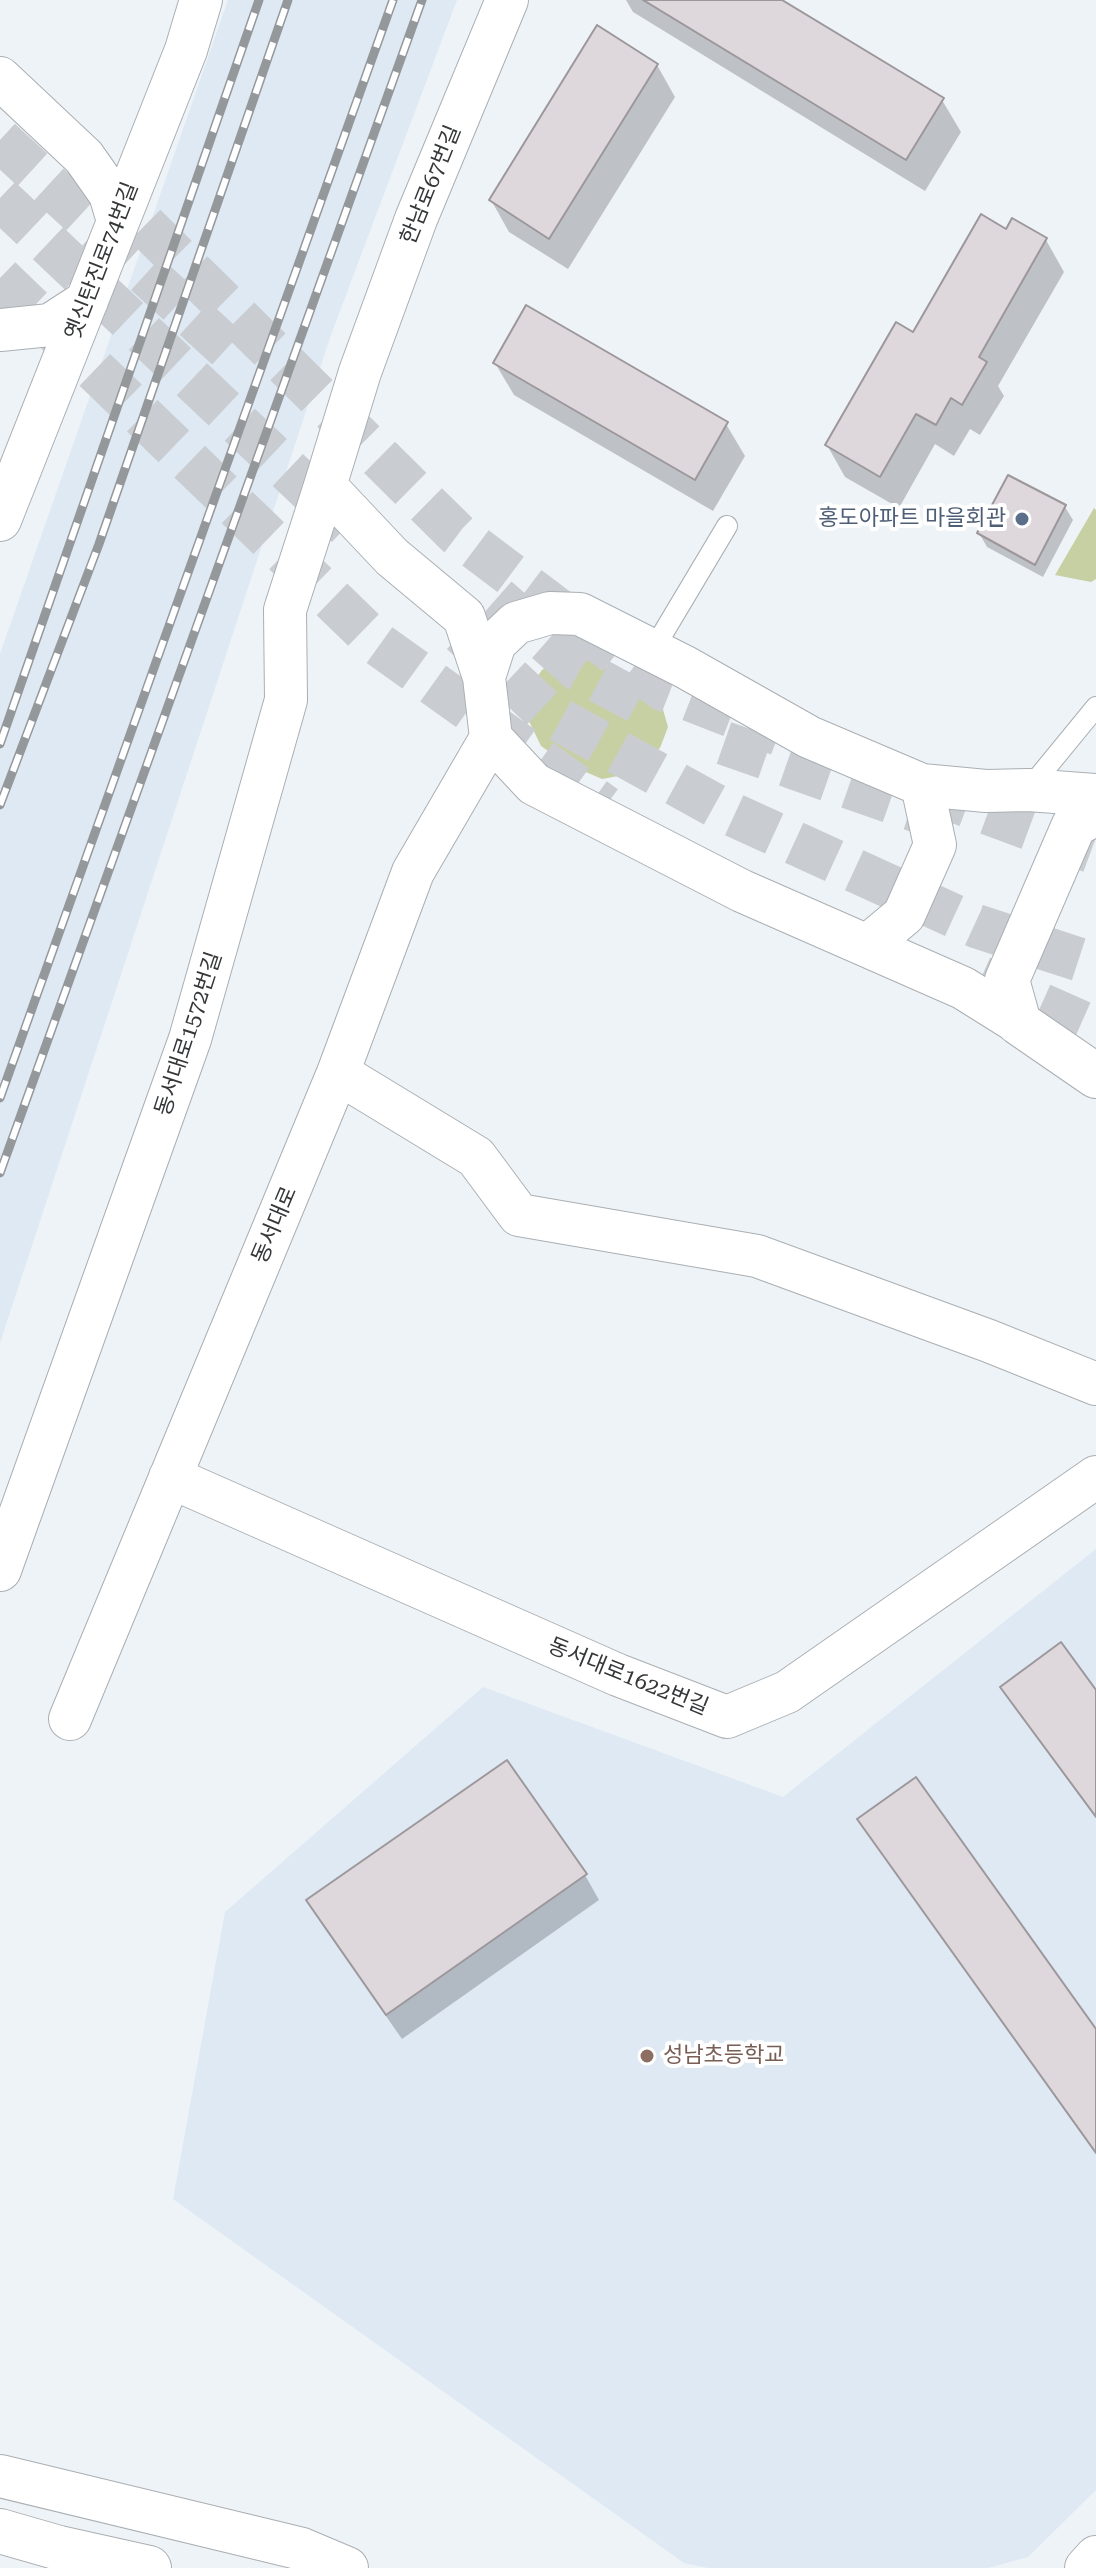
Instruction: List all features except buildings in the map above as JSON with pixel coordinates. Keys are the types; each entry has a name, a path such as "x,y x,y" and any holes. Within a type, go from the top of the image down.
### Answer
{"main road":[{"path":"1096,813 1074,825 1007,980 1019,1023 1096,1076"},
{"path":"0,2531 149,2568"}],"street":[{"name":"옛신탄진로74번길","path":"0,520 186,50 201,0"},
{"name":"한남로67번길","path":"325,486 360,372 416,219 507,0"},
{"path":"0,78 84,157 110,194 118,221"},
{"path":"0,330 50,325 87,301"},
{"path":"325,486 392,557 464,617 484,677 491,738 534,784 742,891 963,988 1019,1023"},
{"name":"동서대로1572번길","path":"0,1570 190,1039 286,700 285,610 325,486"},
{"path":"464,617 516,623 550,613 580,614 653,650 809,737 922,785 1096,795"},
{"path":"484,677 495,643 516,623"},
{"name":"동서대로","path":"70,1719 338,1073 413,872 491,738"},
{"path":"867,946 904,915 935,845 922,785"},
{"path":"338,1073 476,1157 519,1215 757,1256 989,1341 1096,1384"},
{"name":"동서대로1622번길","path":"170,1477 618,1675 727,1717 787,1692 1096,1477"},
{"path":"0,2476 302,2549 347,2568"},
{"path":"1086,2568 1096,2557"}],"lane":[{"path":"653,650 727,526"},
{"path":"1028,790 1096,707"}],"shaded area":[{"path":"228,0 457,0 331,335 0,1343 0,654"},
{"name":"성남초등학교","path":"1096,1549 1096,2490 1028,2557 988,2568 708,2568 684,2563 173,2199 225,1912 483,1687 783,1797"}],"green space":[{"path":"1094,508 1096,579 1091,582 1055,575"},
{"path":"574,654 618,672 650,693 662,706 668,727 660,748 629,774 602,779 565,763 541,746 528,719 532,684 542,670 557,658"}],"tunnel":[{"path":"0,140 241,361"},
{"path":"98,179 457,534 663,689 779,734"},
{"path":"0,198 347,526"},
{"path":"0,278 378,644 605,807"},
{"path":"497,598 579,670 655,711"},
{"path":"462,633 547,713 723,810 976,926 1096,965"},
{"path":"724,743 958,825"},
{"path":"926,790 1096,853"},
{"path":"981,978 1096,1029"}],"railway":[{"path":"0,744 259,0"},
{"path":"0,805 99,544 288,0"},
{"path":"0,1098 393,0"},
{"path":"0,1173 422,0"}],"place":[{"name":"홍도아파트 마을회관","path":"1022,519"},
{"name":"성남초등학교","path":"647,2056"}]}
